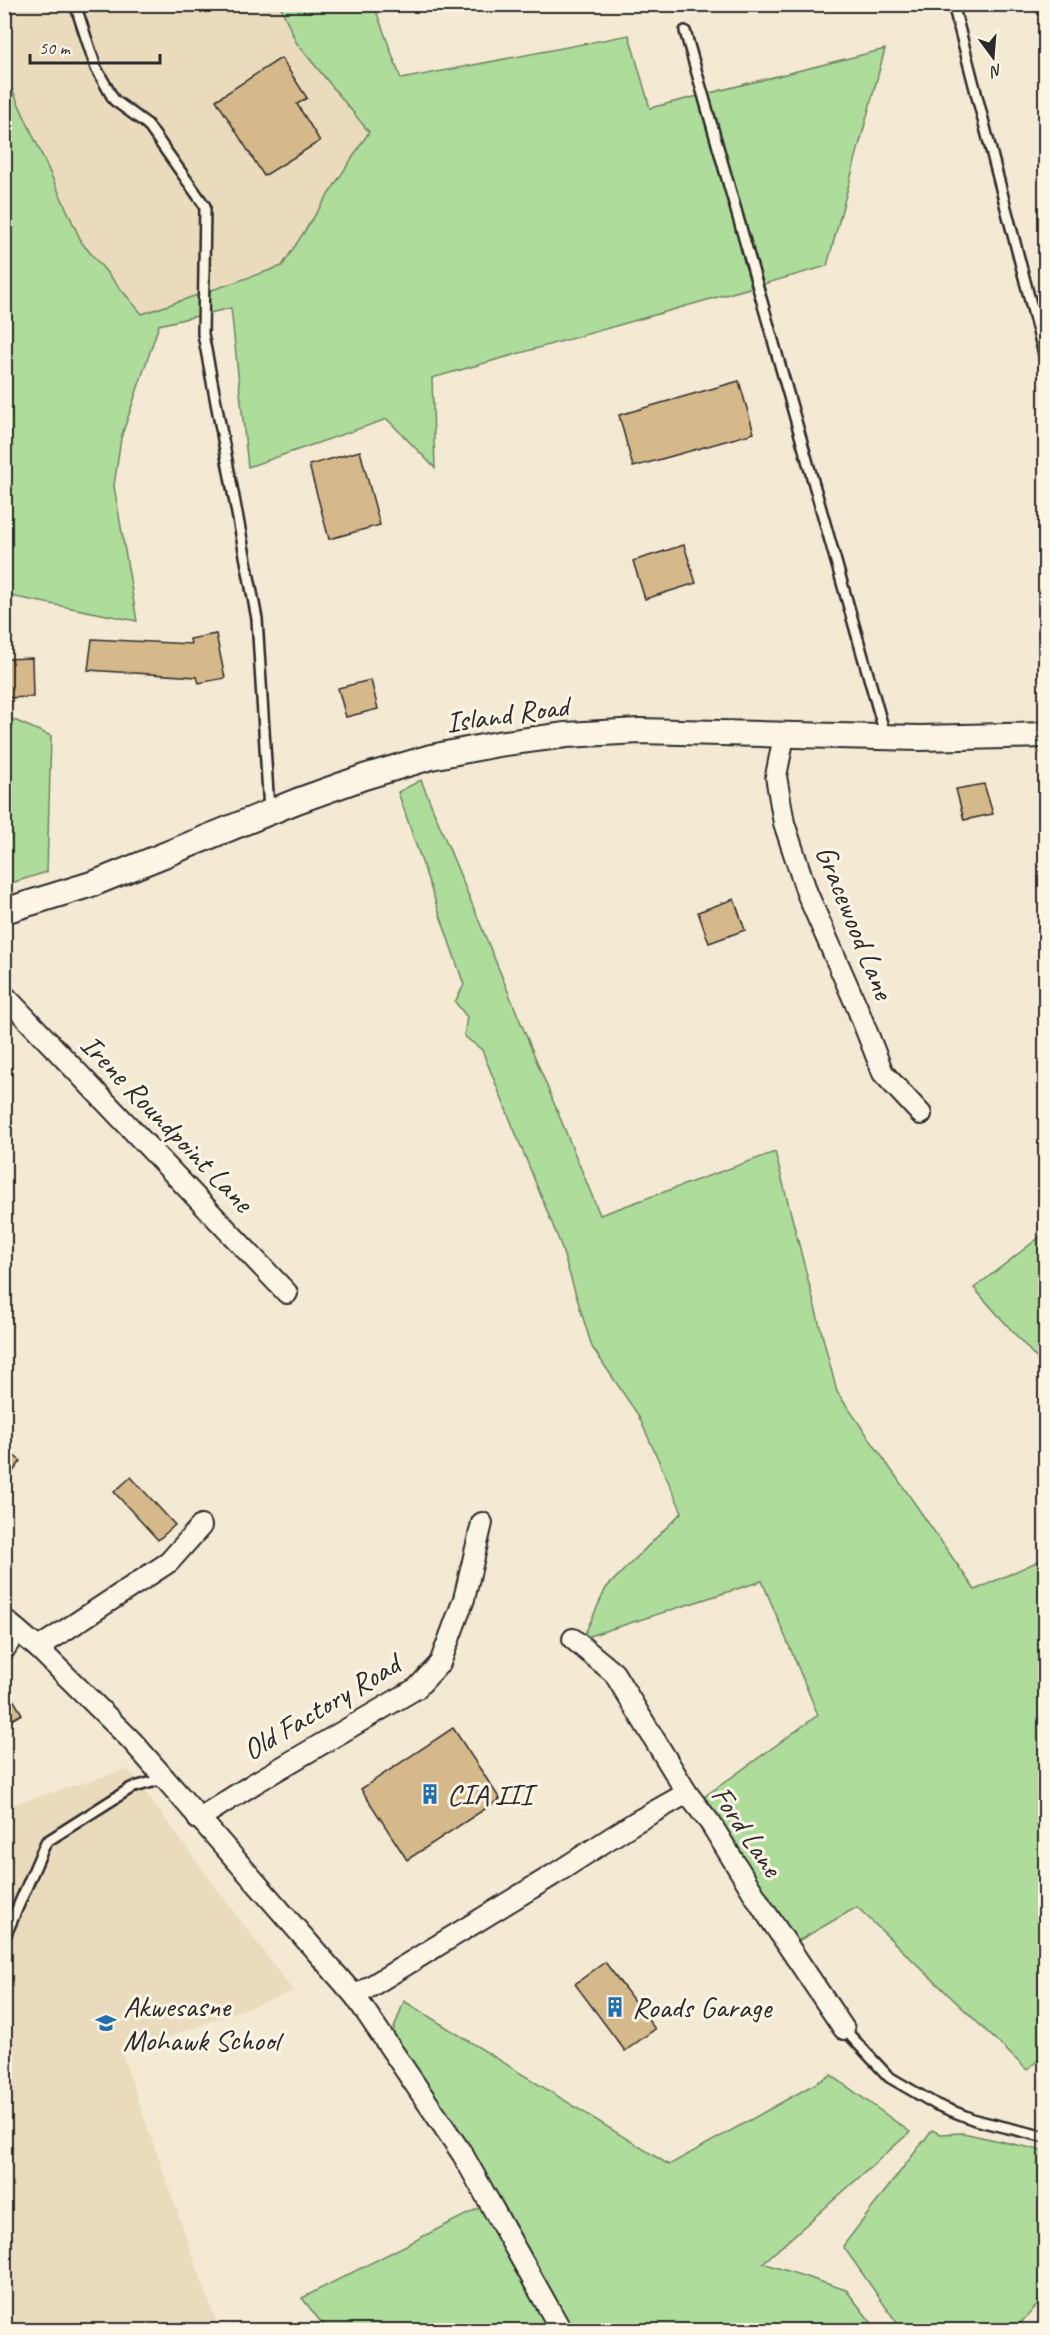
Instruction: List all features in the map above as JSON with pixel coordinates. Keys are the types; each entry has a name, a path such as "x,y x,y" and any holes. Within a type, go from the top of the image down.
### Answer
{"street":[{"name":"Island Road","path":"4,911 95,883 269,812 364,777 431,757 498,744 566,735 639,731 920,738 1046,735"},
{"name":"Gracewood Lane","path":"784,736 776,776 784,823 807,893 883,1073 921,1114"},
{"name":"Irene Roundpoint Lane","path":"4,995 287,1293"},
{"name":"Old Factory Road","path":"198,1819 417,1688 440,1663 464,1599 482,1523"},
{"path":"38,1648 169,1562 201,1526"},
{"path":"4,1650 11,1624 132,1741 355,1996 464,2156 561,2331"},
{"path":"573,1639 614,1672 687,1793"},
{"name":"Ford Lane","path":"355,1996 634,1823 687,1793 711,1824 762,1907 844,2029"}],"lane":[{"path":"75,4 96,68 114,100 147,124 205,206 203,334 257,619 269,812"},
{"path":"953,4 1046,362"},
{"path":"685,30 886,737"},
{"path":"4,1939 46,1842 131,1788 164,1779"},
{"name":"Ford Lane","path":"844,2029 889,2077 937,2105 975,2120 1046,2138"}],"shaded area":[{"path":"13,5 280,5 296,42 370,132 282,266 142,314 82,243 6,76"},
{"name":"Akwesasne Mohawk School","path":"128,1769 293,1991 122,2054 219,2330 5,2330 5,1807"}],"green space":[{"path":"4,5 13,5 6,76 82,243 142,314 282,266 369,132 296,42 280,5 374,5 401,79 629,35 650,108 885,49 827,266 432,378 435,468 387,419 248,467 231,308 159,325 121,438 114,486 137,621 5,595"},
{"path":"5,716 51,736 47,872 5,885"},
{"path":"421,780 600,1215 775,1152 837,1392 975,1590 1045,1558 1046,2053 1027,2070 857,1907 793,1944 704,1797 818,1715 762,1581 583,1638 606,1588 682,1512 638,1415 592,1347 560,1243 482,1050 464,1036 467,1017 455,1002 464,985 398,792"},
{"path":"1045,1233 1045,1368 974,1288"},
{"path":"404,2001 669,2165 831,2075 910,2132 763,2263 846,2290 877,2330 327,2330 302,2298 491,2202 418,2089 393,2031"},
{"path":"932,2130 940,2134 963,2133 1045,2151 1045,2297 1014,2330 902,2330 843,2246"}],"building":[{"path":"281,58 307,98 297,104 320,141 264,176 216,100"},
{"path":"739,381 754,433 633,467 619,415"},
{"path":"360,451 380,525 329,539 309,465"},
{"path":"684,545 696,583 645,599 633,561"},
{"path":"216,634 225,678 199,683 197,677 88,670 92,639 191,644 190,639"},
{"path":"32,658 33,697 4,698 4,659"},
{"path":"371,680 378,709 346,717 338,688"},
{"path":"984,784 993,814 964,820 956,789"},
{"path":"734,899 745,930 709,943 698,912"},
{"path":"4,1449 21,1461 4,1484"},
{"path":"131,1477 175,1525 158,1540 114,1492"},
{"path":"4,1684 22,1714 4,1724"},
{"name":"CIA III","path":"453,1728 500,1799 407,1860 361,1789"},
{"name":"Roads Garage","path":"605,1962 655,2029 625,2051 575,1984"}],"place":[{"name":"CIA III","path":"430,1794"},
{"name":"Roads Garage","path":"615,2007"},
{"name":"Akwesasne Mohawk School","path":"106,2023"}]}
